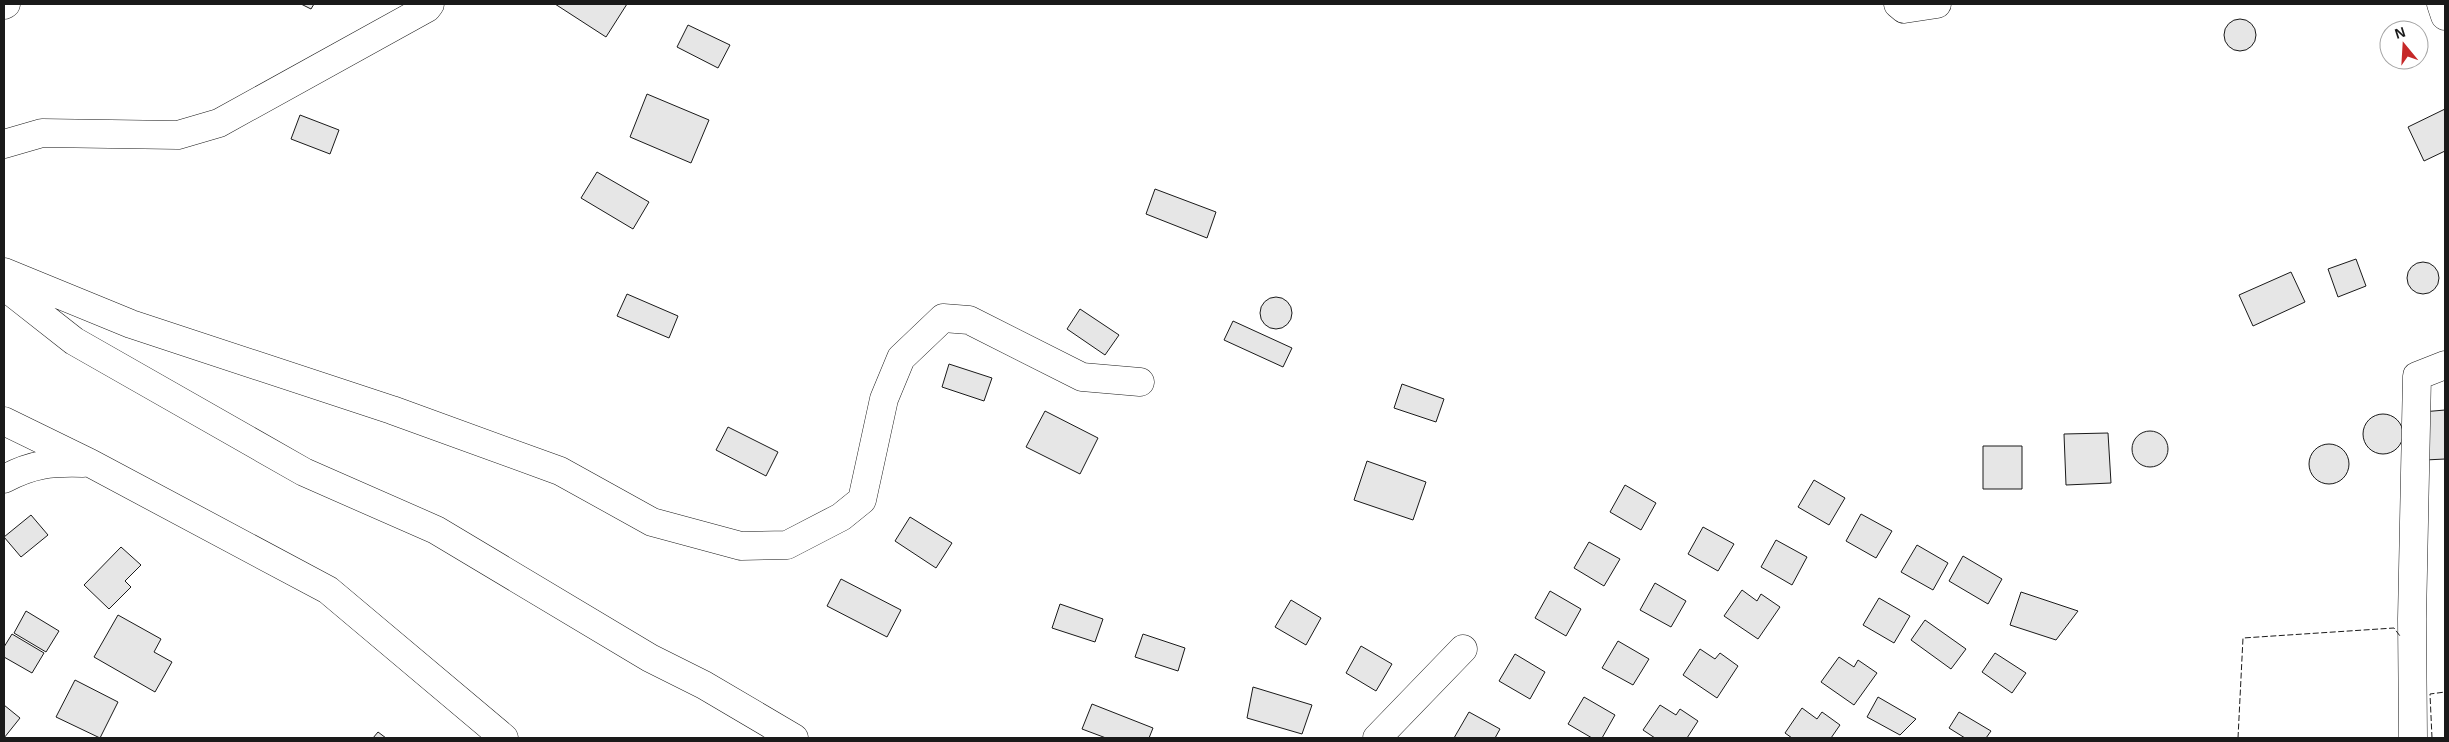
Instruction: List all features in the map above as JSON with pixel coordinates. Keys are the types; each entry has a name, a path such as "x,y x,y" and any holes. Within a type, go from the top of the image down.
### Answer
{"street":[{"path":"4,144 42,133 178,135 219,123 427,8 430,4"},
{"path":"1898,4 1904,9 1937,4"},
{"path":"2441,4 2445,16"},
{"path":"4,272 131,324 392,410 560,471 652,522 741,546 788,545 841,517 862,500 884,399 901,358 944,318 969,320 1082,377 1140,382"},
{"path":"4,286 74,341 304,472 436,530 650,658 704,686 794,738"},
{"path":"2413,738 2412,619 2417,376 2445,365"},
{"path":"4,422 90,463 328,590 504,738"},
{"path":"4,480 23,469 51,462 90,463"},
{"path":"1377,738 1463,649"}],"building":[{"path":"301,4 314,4 311,9"},
{"path":"555,4 627,4 606,37"},
{"path":"2240,19 2246,20 2251,24 2255,29 2255,41 2251,46 2246,50 2240,51 2234,50 2229,46 2225,41 2224,35 2225,29 2229,24 2234,20"},
{"path":"688,25 730,45 718,68 677,47"},
{"path":"647,94 709,120 691,163 630,137"},
{"path":"2445,109 2445,151 2424,161 2408,127"},
{"path":"300,115 339,130 330,154 291,139"},
{"path":"597,172 649,202 633,229 581,198"},
{"path":"1155,189 1216,212 1207,238 1146,214"},
{"path":"2356,259 2366,286 2338,297 2328,269"},
{"path":"2423,262 2435,266 2439,278 2435,290 2423,294 2411,290 2407,278 2411,266"},
{"path":"2291,272 2305,302 2253,326 2239,295"},
{"path":"627,294 678,316 669,338 617,316"},
{"path":"1276,297 1288,301 1292,313 1288,325 1276,329 1264,325 1260,313 1264,301"},
{"path":"1080,309 1119,335 1105,355 1067,329"},
{"path":"1233,321 1292,348 1283,367 1224,340"},
{"path":"949,364 992,378 984,401 942,387"},
{"path":"1402,384 1444,399 1436,422 1394,408"},
{"path":"2445,410 2445,459 2425,460 2422,412"},
{"path":"1045,411 1098,438 1080,474 1026,447"},
{"path":"2387,414 2394,417 2400,423 2403,434 2402,442 2394,451 2387,454 2379,454 2372,451 2364,442 2363,430 2366,423 2375,415"},
{"path":"728,427 778,452 766,476 716,450"},
{"path":"2150,431 2157,432 2163,436 2167,442 2167,456 2163,462 2157,466 2150,467 2143,466 2137,462 2133,456 2132,449 2133,442 2137,436 2143,432"},
{"path":"2108,433 2111,483 2066,485 2064,434"},
{"path":"2329,444 2343,450 2349,464 2343,478 2329,484 2315,478 2309,464 2315,450"},
{"path":"1983,446 2022,446 2022,489 1983,489"},
{"path":"1367,461 1426,482 1413,520 1354,500"},
{"path":"1814,480 1845,498 1829,525 1798,507"},
{"path":"1625,485 1656,503 1641,530 1610,512"},
{"path":"1861,514 1892,531 1876,558 1846,541"},
{"path":"31,515 48,535 21,557 4,537"},
{"path":"910,517 952,543 936,568 895,541"},
{"path":"1703,527 1734,544 1718,571 1688,554"},
{"path":"1776,540 1807,557 1792,585 1761,567"},
{"path":"1589,542 1620,559 1604,586 1574,568"},
{"path":"1917,545 1948,563 1933,590 1901,572"},
{"path":"121,547 141,565 125,581 131,587 109,609 84,585"},
{"path":"1963,556 2002,579 1988,604 1949,581"},
{"path":"841,579 901,610 887,637 827,606"},
{"path":"1655,583 1686,601 1671,627 1640,610"},
{"path":"1742,590 1757,601 1761,594 1780,607 1758,639 1724,616"},
{"path":"1550,591 1581,609 1566,636 1535,618"},
{"path":"2021,592 2078,611 2056,640 2010,625"},
{"path":"1879,598 1910,616 1894,643 1863,625"},
{"path":"1291,600 1321,618 1306,645 1275,627"},
{"path":"1060,604 1103,619 1095,642 1052,628"},
{"path":"26,611 59,631 46,652 14,633"},
{"path":"118,615 161,639 154,652 172,662 155,692 94,657"},
{"path":"1925,620 1966,649 1951,669 1911,640"},
{"path":"12,634 44,653 32,673 4,657 4,647"},
{"path":"1143,634 1185,648 1178,671 1135,657"},
{"path":"1618,641 1649,659 1633,685 1602,668"},
{"path":"1361,646 1392,664 1376,691 1346,673"},
{"path":"1700,649 1715,659 1720,653 1738,666 1717,698 1683,675"},
{"path":"1995,653 2026,673 2012,693 1982,672"},
{"path":"1515,654 1545,672 1530,699 1499,681"},
{"path":"1839,657 1854,667 1858,660 1877,673 1854,705 1821,682"},
{"path":"75,680 118,702 100,738 56,717"},
{"path":"1253,687 1312,705 1302,734 1247,718"},
{"path":"1584,697 1615,715 1602,738 1592,738 1568,724"},
{"path":"1878,697 1916,719 1900,735 1867,717"},
{"path":"1092,704 1153,728 1149,738 1106,738 1082,729"},
{"path":"4,705 20,718 4,738"},
{"path":"1660,705 1676,715 1680,709 1698,721 1687,738 1655,738 1643,730"},
{"path":"1802,708 1817,719 1822,712 1840,725 1831,738 1792,738 1785,733"},
{"path":"1469,712 1500,729 1495,738 1454,738"},
{"path":"1959,712 1991,731 1986,738 1965,738 1949,728"},
{"path":"378,732 386,738 373,738"}],"fence":[{"path":"2238,738 2243,638 2394,628 2400,636"},
{"path":"2432,738 2430,694 2445,692"}]}
